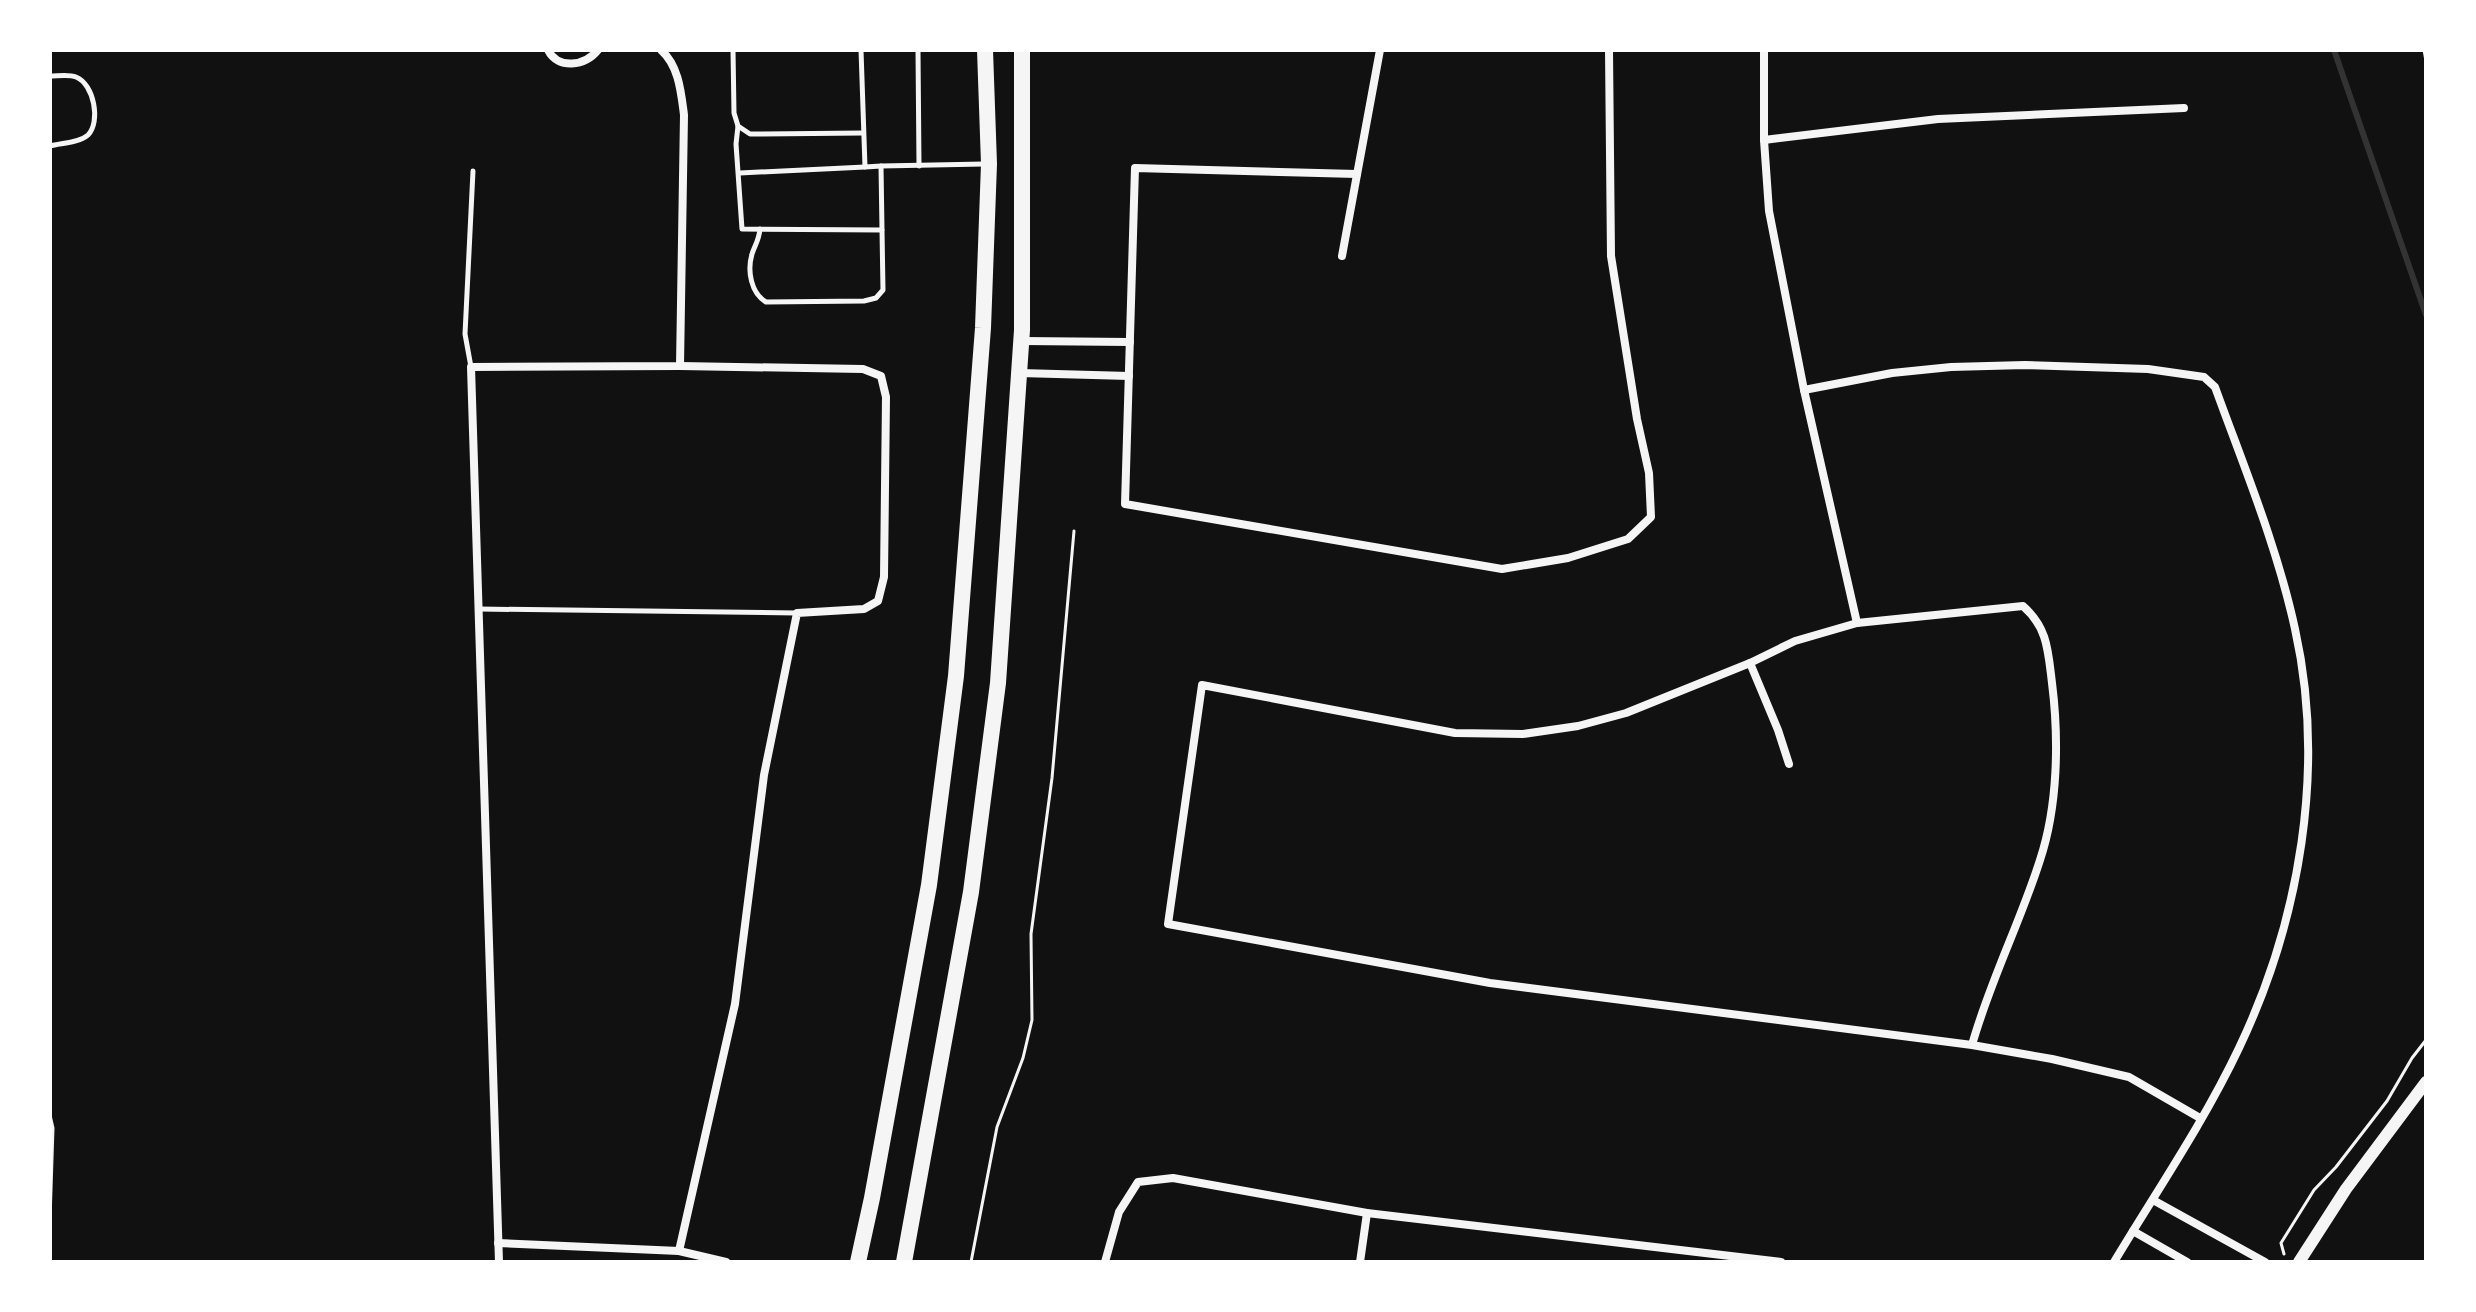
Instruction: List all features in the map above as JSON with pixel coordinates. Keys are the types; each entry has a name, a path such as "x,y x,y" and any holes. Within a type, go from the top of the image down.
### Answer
{"main road":[{"path":"858,1262 929,885 956,676 983,328 989,164 985,50"},
{"path":"904,1262 973,877 998,683 1022,341 1022,50"}],"street":[{"path":"548,50 560,62 572,64 583,62 598,50"},
{"path":"661,50 679,80 684,115 680,366"},
{"path":"1342,256 1380,50"},
{"path":"1357,174 1135,168 1125,504 1502,569 1568,558 1628,539 1651,517 1649,473 1637,419 1611,256 1609,50"},
{"path":"1764,50 1764,140 1769,211 1804,390 1857,623"},
{"path":"1764,140 1938,119 2184,108"},
{"path":"1022,341 1130,342"},
{"path":"1804,390 1951,367 2025,365 2148,369 2204,377 2215,387 2281,570 2296,632 2306,701 2308,762 2294,889 2261,997 2238,1050 2114,1262"},
{"path":"499,1262 471,367 863,369 881,376 886,397 884,577 878,601 864,609 797,613 764,775 735,1004 679,1251"},
{"path":"1020,373 1129,376"},
{"path":"1972,1045 1986,996 2041,857 2051,809 2055,762 2054,702 2048,652 2038,619 2023,606 1857,623 1795,641 1750,663 1626,713 1578,726 1523,734 1455,733 1202,685 1168,924 1490,983 1972,1045 2052,1059 2129,1077 2200,1118"},
{"path":"1750,663 1789,764"},
{"path":"2299,1262 2346,1189 2426,1082"},
{"path":"1105,1262 1119,1212 1138,1182 1173,1178 1367,1213 1781,1262"},
{"path":"2153,1200 2265,1262"},
{"path":"1360,1262 1367,1213"},
{"path":"2133,1231 2187,1262"},
{"path":"498,1243 679,1251 726,1262"}],"lane":[{"path":"733,50 742,229 882,230"},
{"path":"861,50 865,167"},
{"path":"918,50 919,166"},
{"path":"50,76 75,77 84,83 96,119 89,134 79,140 50,146"},
{"path":"738,126 750,134 863,133"},
{"path":"740,173 989,164"},
{"path":"760,229 759,242 752,255 752,289 757,297 766,302 864,301 876,298 883,290 881,166"},
{"path":"471,367 465,334 473,171"},
{"path":"478,609 797,613"}],"path":[{"path":"2424,50 2426,61"},
{"path":"971,1262 997,1127 1023,1058 1032,1020 1031,934 1052,778 1074,531"},
{"path":"2286,1262 2281,1243 2314,1190 2363,1133 2426,1040"},
{"path":"50,1115 53,1128 50,1220"}],"waterway":[{"path":"2334,50 2426,315"}]}
